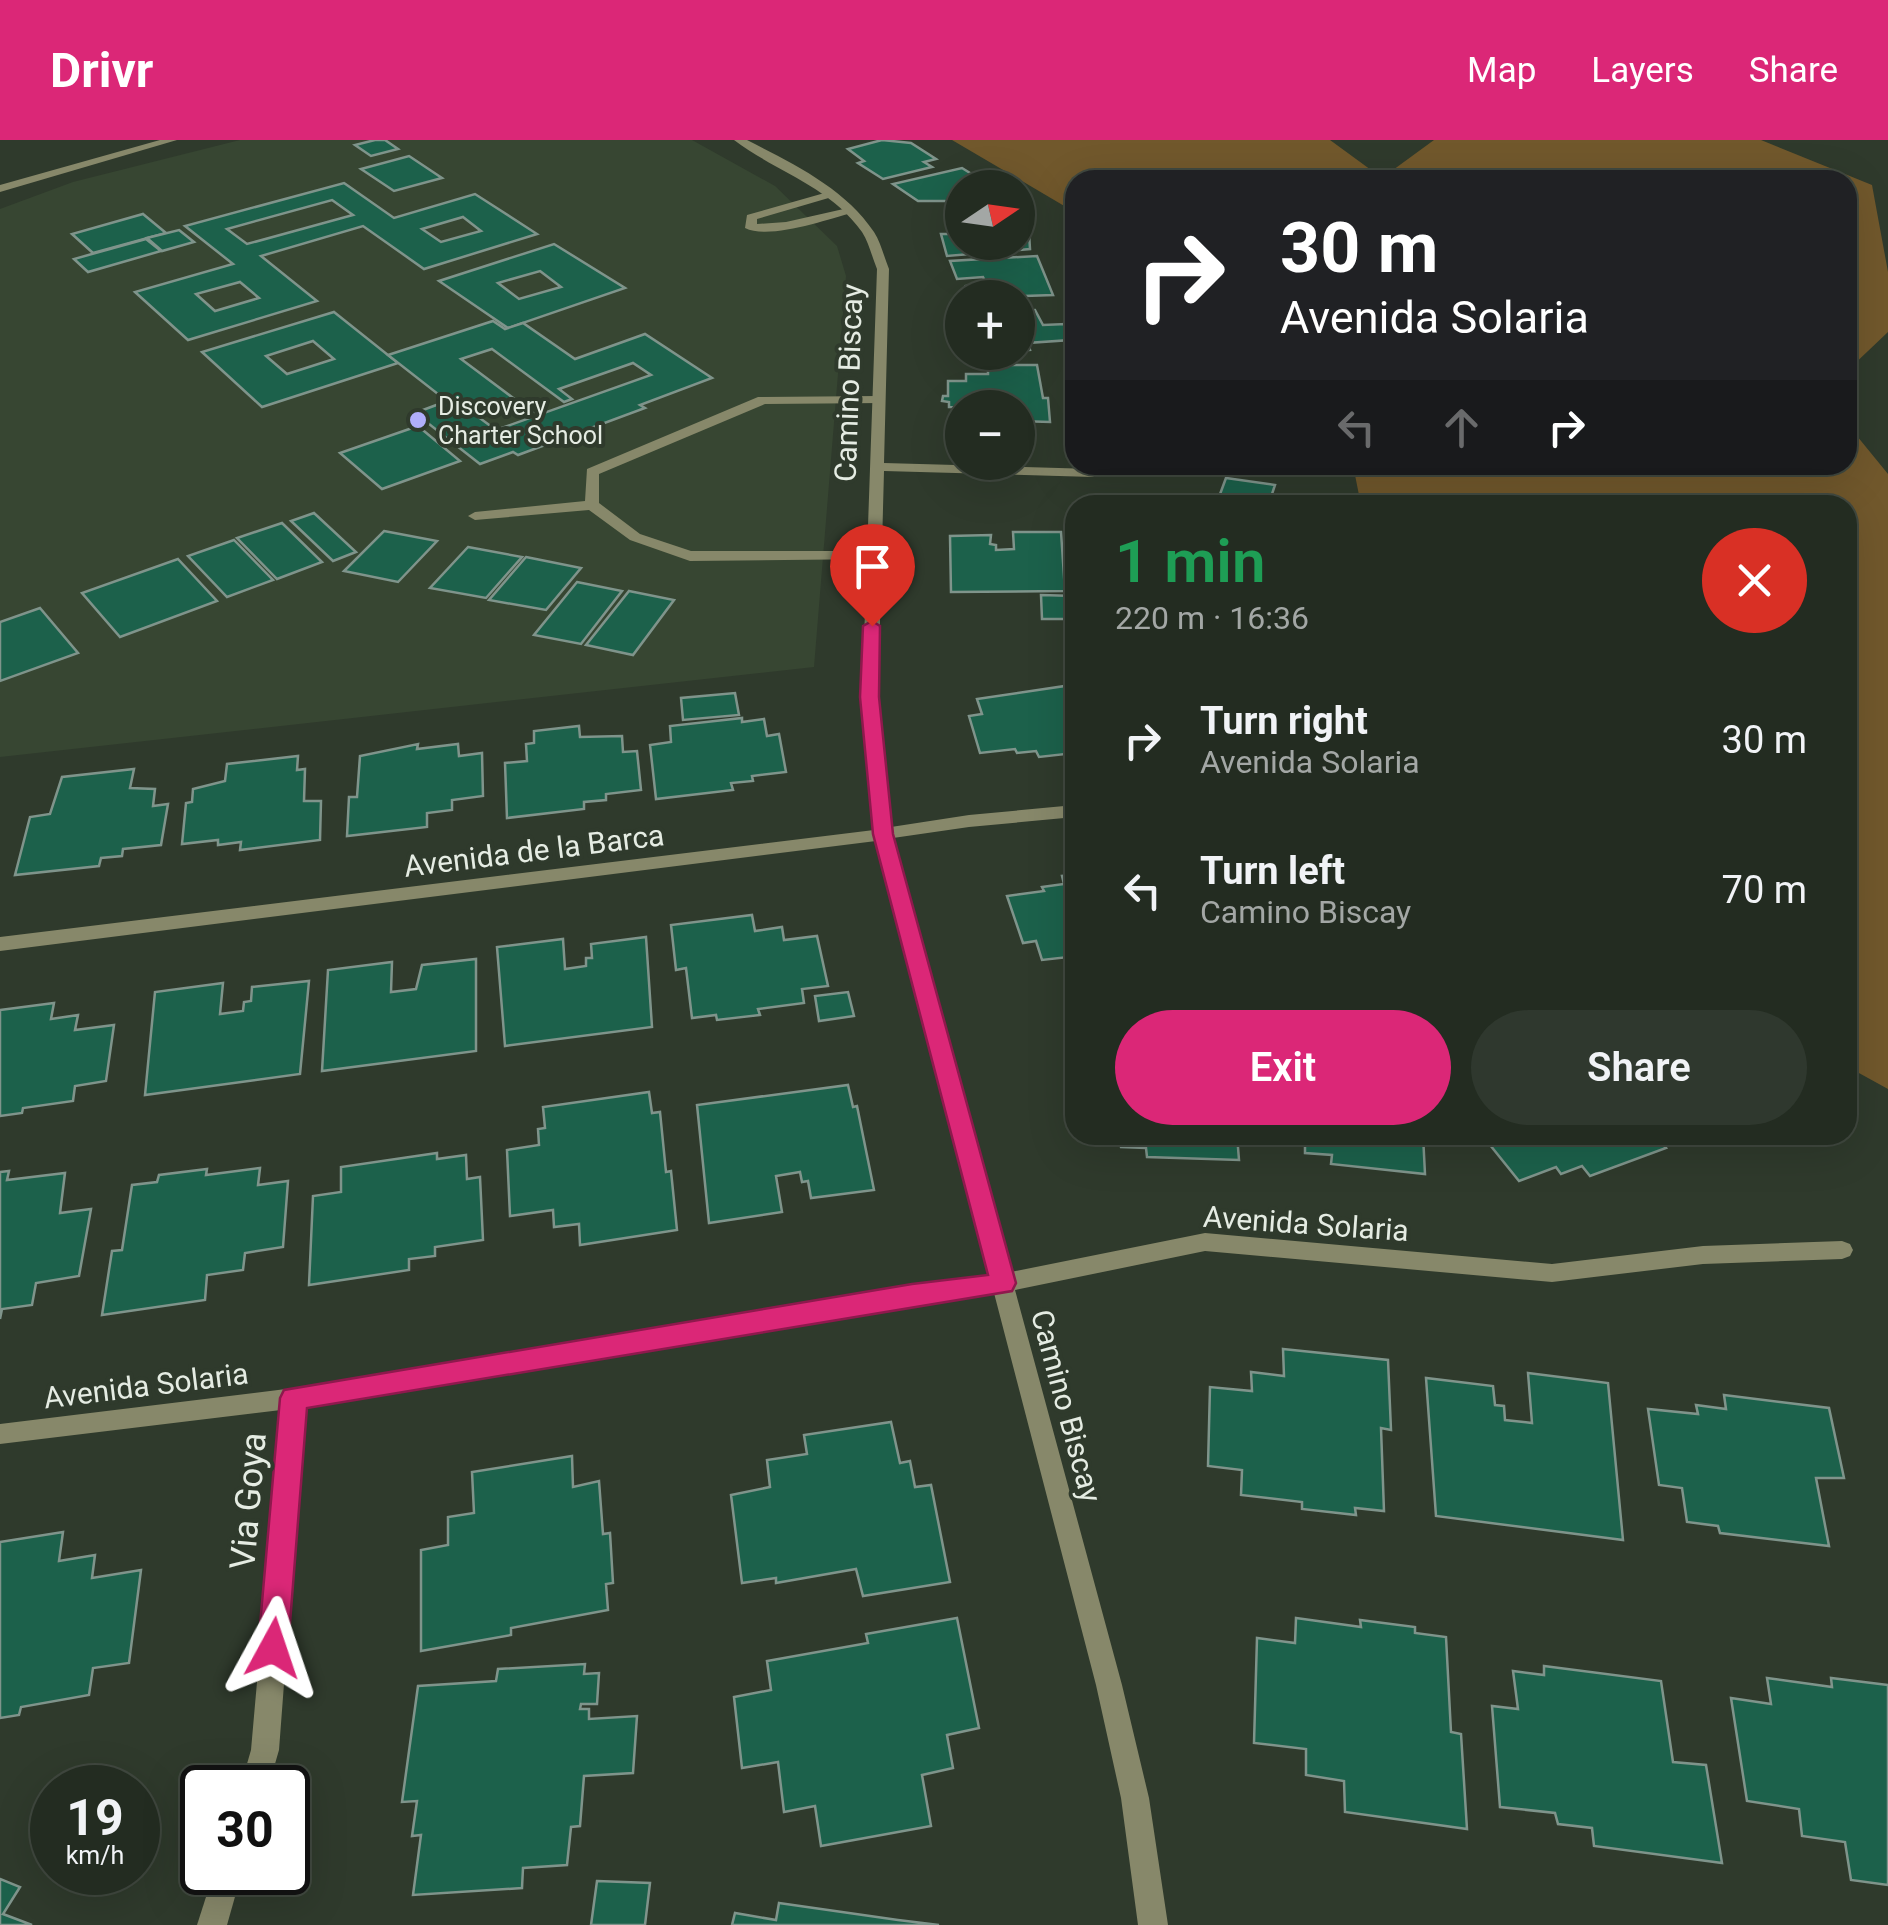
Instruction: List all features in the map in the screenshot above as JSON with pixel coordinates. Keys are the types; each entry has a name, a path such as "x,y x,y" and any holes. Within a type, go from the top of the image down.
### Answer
{"street":[{"path":"0,189 172,140"},
{"name":"Camino Biscay","path":"739,140 788,166 848,212 870,234 883,269 870,697 883,834 1109,1685 1135,1798 1155,1925"},
{"path":"828,195 751,216 752,228 786,226 848,212"},
{"path":"592,506 592,472 763,400 878,400"},
{"path":"876,467 1065,473"},
{"path":"475,516 592,506 635,537 690,556 873,556"},
{"name":"Avenida de la Barca","path":"0,944 1065,812"},
{"name":"Avenida Solaria","path":"0,1434 294,1398 912,1294 1003,1283 1205,1242 1552,1273 1703,1255 1842,1250"},
{"name":"Via Goya","path":"261,1765 294,1398"},
{"path":"212,1925 221,1895"}],"shaded area":[{"name":"Discovery Charter School","path":"240,140 692,140 775,186 837,246 846,276 814,667 0,757 0,209 73,182"},
{"path":"952,140 1330,140 1371,170 1065,170 1065,206 1035,189 1035,170 1003,170"},
{"path":"1434,140 1761,140 1835,170 1393,170"},
{"path":"1857,179 1872,185 1888,272 1888,332 1857,361"},
{"path":"1857,436 1888,474 1888,1089 1857,1072 1857,495 1359,495 1355,475 1857,475"}],"building":[{"path":"385,140 398,149 371,156 355,145"},
{"path":"882,140 911,143 936,159 924,162 932,167 883,179 858,163 864,161 848,149"},
{"path":"409,156 442,178 394,191 361,169"},
{"path":"945,172 945,201 918,201 893,184"},
{"path":"344,183 394,218 475,194 537,234 424,269 363,226 261,256 317,301 188,340 135,292 233,264 185,226","holes":["332,200 353,215 247,244 227,229","463,217 481,231 441,242 422,229","240,282 259,298 215,311 196,294"]},
{"path":"143,214 166,233 93,253 72,234"},
{"path":"179,230 194,242 162,251 147,238"},
{"path":"146,239 161,251 88,272 74,259"},
{"path":"554,244 625,288 508,328 439,281","holes":["540,271 561,287 519,299 498,283"]},
{"path":"1035,256 1053,295 1035,296 1035,280 957,279 950,261 1035,260"},
{"path":"1035,310 1043,325 1065,324 1065,340 1035,342"},
{"path":"334,312 398,363 262,407 202,352","holes":["313,341 334,359 287,374 266,356"]},
{"path":"493,321 505,329 523,323 575,359 645,334 712,378 640,405 645,408 518,455 513,452 480,464 415,413 447,401 388,355","holes":["492,349 564,402 572,399 559,389 633,363 651,375 496,430 477,416 509,406 522,415 532,412 461,359"]},
{"path":"1037,365 1043,398 1048,398 1050,422 1035,422 1035,390 948,390 948,381 966,381 966,374 988,374 988,370 1035,370"},
{"path":"418,426 460,461 382,489 340,453"},
{"path":"1226,478 1275,485 1272,494 1279,495 1220,495"},
{"path":"314,513 356,552 333,561 291,521"},
{"path":"282,523 322,562 277,579 237,538"},
{"path":"384,531 437,541 398,582 344,571"},
{"path":"1013,532 1061,532 1065,591 951,592 950,536 991,535 990,544 996,545 996,550 1014,549"},
{"path":"234,540 273,580 227,597 188,556"},
{"path":"468,547 522,557 486,598 430,588"},
{"path":"526,557 581,568 546,610 489,600"},
{"path":"178,559 217,601 120,637 82,593"},
{"path":"577,582 622,591 581,644 534,635"},
{"path":"629,591 674,600 633,655 586,645"},
{"path":"1041,595 1065,596 1065,619 1042,619"},
{"path":"40,608 78,653 0,681 0,622"},
{"path":"1065,686 1065,754 1039,757 1036,751 1017,753 1015,749 980,753 969,716 982,714 977,699"},
{"path":"735,693 739,715 683,720 681,698"},
{"path":"742,718 742,722 764,719 767,736 779,734 786,772 731,783 733,790 656,799 650,745 671,742 670,726"},
{"path":"579,726 580,737 622,736 623,752 637,751 641,790 606,794 606,800 584,802 584,809 507,818 505,763 527,761 526,744 534,743 534,731"},
{"path":"418,744 417,749 458,744 459,756 482,753 483,796 452,800 452,810 427,813 427,827 347,836 349,797 357,797 360,756"},
{"path":"298,756 297,770 305,769 304,801 321,801 320,840 240,850 241,842 182,844 186,803 192,802 193,789 225,781 227,764"},
{"path":"134,769 130,788 155,789 153,806 168,804 161,845 123,849 122,856 101,858 99,866 15,875 30,817 50,814 62,777"},
{"path":"1065,876 1065,957 1042,960 1036,941 1023,943 1007,896 1064,884"},
{"path":"752,915 755,931 782,927 784,940 817,936 828,986 802,989 804,1003 758,1009 760,1015 717,1020 716,1015 692,1018 686,968 676,970 671,925"},
{"path":"646,937 652,1027 505,1046 497,947 563,939 565,969 586,966 586,958 592,958 591,944"},
{"path":"476,959 476,1051 322,1071 328,970 392,962 391,992 416,989 422,965"},
{"path":"309,981 300,1074 145,1095 155,992 223,983 220,1014 243,1011 244,1002 251,1001 252,987"},
{"path":"848,992 854,1016 819,1021 815,996"},
{"path":"54,1003 51,1019 78,1015 75,1030 114,1025 106,1081 75,1086 73,1101 23,1108 22,1113 0,1116 0,1010"},
{"path":"848,1085 853,1107 857,1106 874,1190 811,1198 808,1181 802,1182 800,1172 776,1176 782,1212 709,1223 697,1105"},
{"path":"649,1092 652,1113 660,1112 677,1230 580,1245 579,1224 554,1227 553,1210 510,1216 507,1150 539,1145 538,1129 545,1128 543,1107"},
{"path":"1238,1145 1239,1160 1147,1157 1146,1148 1121,1147"},
{"path":"1305,1145 1424,1145 1425,1174 1331,1164 1332,1155 1305,1153"},
{"path":"1490,1145 1666,1148 1590,1176 1582,1166 1561,1174 1556,1167 1519,1181"},
{"path":"437,1153 437,1159 466,1155 467,1179 480,1177 483,1240 435,1247 435,1256 409,1259 409,1270 309,1285 313,1196 341,1192 341,1167"},
{"path":"260,1168 258,1185 288,1181 283,1247 245,1253 243,1270 207,1275 205,1300 102,1315 112,1251 122,1250 132,1185 157,1182 159,1175 207,1169 206,1175"},
{"path":"9,1171 7,1180 65,1173 60,1213 91,1209 79,1276 36,1283 32,1305 2,1309 0,1319 0,1172"},
{"path":"1283,1349 1388,1360 1391,1430 1381,1428 1384,1511 1355,1508 1356,1515 1302,1509 1302,1502 1241,1495 1242,1470 1208,1466 1210,1387 1252,1391 1251,1372 1284,1376"},
{"path":"1528,1373 1608,1383 1623,1540 1436,1516 1426,1378 1493,1386 1495,1405 1504,1406 1505,1420 1532,1423"},
{"path":"1724,1395 1829,1408 1844,1478 1816,1478 1829,1546 1720,1533 1718,1526 1687,1522 1682,1488 1659,1485 1648,1409 1698,1414 1696,1405 1726,1409"},
{"path":"891,1422 900,1463 910,1461 915,1487 931,1485 950,1582 863,1596 856,1569 776,1583 776,1578 742,1583 731,1495 770,1487 767,1460 807,1454 804,1435"},
{"path":"572,1456 573,1487 599,1481 603,1534 610,1533 613,1583 606,1584 608,1610 511,1628 511,1635 421,1651 421,1550 448,1545 448,1517 474,1513 472,1472"},
{"path":"63,1532 59,1561 95,1555 92,1578 141,1570 129,1663 93,1668 89,1695 21,1707 19,1715 0,1718 0,1542"},
{"path":"957,1618 979,1728 947,1735 953,1768 922,1775 931,1826 821,1846 815,1806 784,1812 778,1762 742,1768 734,1697 771,1690 767,1661 868,1643 866,1634"},
{"path":"1296,1618 1361,1627 1360,1620 1415,1627 1415,1633 1446,1637 1451,1732 1461,1734 1467,1829 1345,1812 1344,1781 1306,1775 1306,1749 1254,1743 1257,1638 1295,1643"},
{"path":"585,1664 584,1674 599,1673 597,1704 581,1704 580,1709 589,1709 589,1719 637,1716 633,1773 584,1776 580,1826 571,1827 567,1865 523,1868 522,1888 413,1895 421,1835 412,1836 417,1801 402,1802 418,1686 496,1681 498,1669"},
{"path":"1544,1666 1661,1681 1673,1762 1706,1765 1722,1863 1594,1846 1592,1828 1558,1824 1555,1813 1500,1807 1492,1706 1518,1709 1513,1671 1544,1675"},
{"path":"1767,1678 1832,1687 1831,1678 1888,1685 1888,1885 1851,1880 1845,1842 1802,1836 1799,1809 1747,1801 1731,1698 1771,1704"},
{"path":"0,1879 20,1887 3,1914 32,1925 0,1925"},
{"path":"597,1881 650,1883 645,1925 591,1925"},
{"path":"779,1903 939,1925 732,1925 735,1913 776,1920"}],"place":[{"name":"Discovery Charter School","path":"418,420"}],"route":[{"path":"273,1648 291,1470 294,1398 912,1294 1003,1283 883,834 870,697 872,626"}]}
